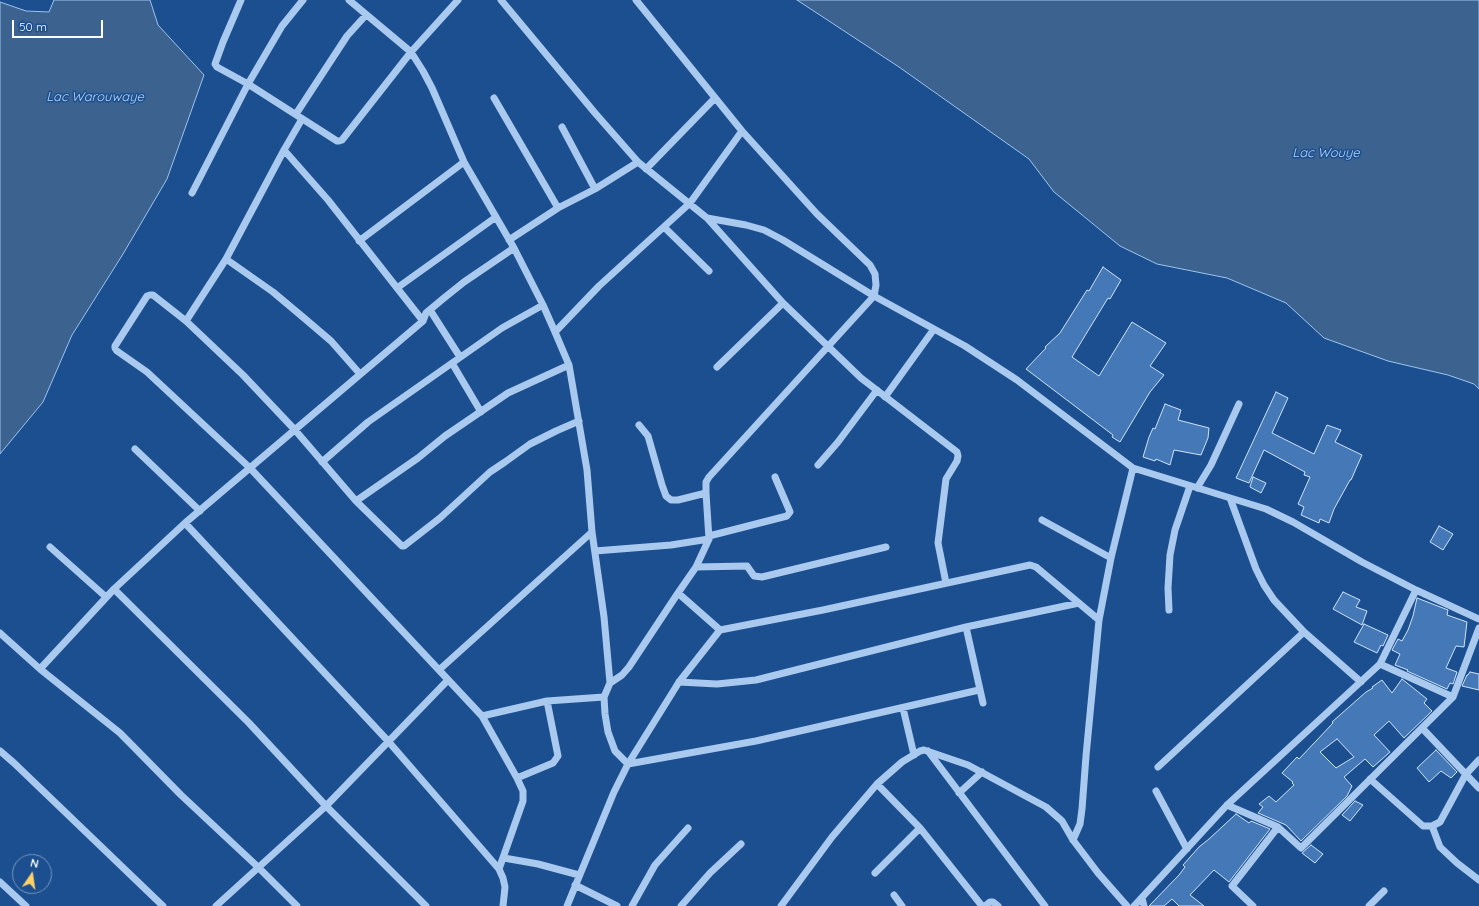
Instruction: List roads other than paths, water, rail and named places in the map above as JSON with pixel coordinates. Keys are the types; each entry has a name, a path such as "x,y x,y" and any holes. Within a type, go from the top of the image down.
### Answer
{"street":[{"path":"241,0 215,63 217,67 248,84 337,141 342,140 411,52 458,0"},
{"path":"192,193 248,84 282,26 303,0"},
{"path":"349,0 411,52 432,88 464,162 514,248 543,305 568,365 587,470 592,532 604,617 610,683 604,696 608,732 615,751 628,764"},
{"path":"501,0 638,162 707,218 783,303 861,378 957,452 957,461 946,479 938,543 946,583"},
{"path":"610,683 630,668 696,567 709,537 706,482 709,477 874,296 876,285 875,274 870,266 817,214 742,130 636,0"},
{"path":"296,114 347,36 366,15"},
{"path":"494,98 558,208"},
{"path":"646,169 715,98"},
{"path":"186,321 226,258 302,119"},
{"path":"562,127 595,189"},
{"path":"555,332 599,286 690,203 742,130"},
{"path":"284,150 328,200 422,321"},
{"path":"359,241 464,162"},
{"path":"509,240 558,208 595,189 638,162"},
{"path":"397,288 496,217"},
{"path":"707,218 764,230 783,240 874,296 965,346 1017,380 1134,468 1266,509 1293,522 1362,562 1416,590 1479,619"},
{"path":"664,227 709,271"},
{"path":"40,669 114,588 185,523 422,321 426,313 464,282 514,248"},
{"path":"226,258 273,292 331,341 360,374"},
{"path":"499,869 523,801 523,791 482,716 250,468 147,372 114,348 147,296 153,295 186,321 243,375 295,430 356,500 400,545 404,546 440,518 490,472 530,444 579,421"},
{"path":"717,367 783,303"},
{"path":"322,462 368,422 502,328 543,305"},
{"path":"430,310 460,357"},
{"path":"885,397 934,329"},
{"path":"452,363 481,412"},
{"path":"356,500 510,392 568,365"},
{"path":"818,465 838,442 877,390"},
{"path":"1197,488 1211,465 1239,404"},
{"path":"639,425 648,436 666,496 671,500 678,500 706,493"},
{"path":"134,449 200,511"},
{"path":"1073,840 1080,824 1082,810 1099,620 1111,558 1134,468"},
{"path":"595,551 670,545 709,537 787,516 790,512 775,477"},
{"path":"1169,610 1168,588 1170,555 1175,530 1190,486"},
{"path":"1230,498 1256,568 1264,585 1274,600 1304,632 1361,682"},
{"path":"1042,520 1111,558"},
{"path":"185,523 388,741 499,869 504,878 505,887 503,906"},
{"path":"439,670 592,532"},
{"path":"50,547 106,597"},
{"path":"696,567 746,566 754,576 762,577 886,547"},
{"path":"567,906 614,792 628,764 679,682 720,630 1033,565 1099,620"},
{"path":"114,588 249,722 326,806 426,906"},
{"path":"1134,906 1227,806 1380,664 1416,590"},
{"path":"678,593 720,630"},
{"path":"679,682 717,684 756,680 966,627 1079,603"},
{"path":"966,627 983,703"},
{"path":"1227,806 1278,827 1301,848 1453,697 1479,628"},
{"path":"1158,768 1304,632"},
{"path":"0,634 40,669 120,732 181,795 258,867 297,906"},
{"path":"1380,664 1453,697"},
{"path":"216,906 326,806 448,680"},
{"path":"628,764 756,741 979,690"},
{"path":"482,716 547,701 604,696"},
{"path":"517,778 553,763 558,756 547,701"},
{"path":"903,708 914,755"},
{"path":"1422,728 1479,788"},
{"path":"781,906 832,837 877,784 902,762 920,751 928,750 968,765 1046,807 1062,821 1073,840 1098,873 1127,906"},
{"path":"928,750 1045,906"},
{"path":"0,751 20,768 163,906"},
{"path":"1370,779 1423,826 1432,826 1440,822 1466,774 1479,760"},
{"path":"959,793 982,772"},
{"path":"877,784 920,828 984,906 990,902 993,902 998,906"},
{"path":"1156,791 1187,849"},
{"path":"1432,826 1440,846 1457,863 1479,880"},
{"path":"1253,906 1232,886 1278,827"},
{"path":"632,906 655,865 688,828"},
{"path":"875,873 920,828"},
{"path":"681,906 710,873 741,844"},
{"path":"504,858 538,864 579,875"},
{"path":"0,882 26,906"},
{"path":"575,886 617,906"},
{"path":"1369,906 1384,891"},
{"path":"894,895 902,906"},
{"path":"1142,898 1144,906"}],"water":[{"name":"Lac Warouwaye","path":"54,0 150,0 158,25 204,75 167,179 123,254 72,335 43,402 0,454 0,2 26,11 49,12"},
{"name":"Lac Wouye","path":"797,0 1479,0 1479,389 1474,384 1448,375 1388,361 1324,338 1286,303 1227,278 1157,264 1120,246 1054,192 1029,159 899,67"}]}
